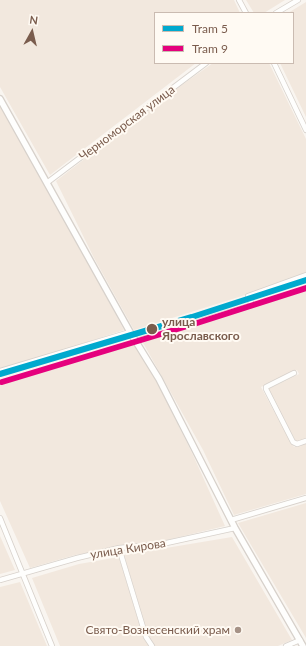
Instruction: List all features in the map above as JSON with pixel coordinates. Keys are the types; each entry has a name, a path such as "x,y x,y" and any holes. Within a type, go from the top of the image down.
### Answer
{"street":[{"path":"239,0 245,12"},
{"path":"278,12 298,0"},
{"name":"Черноморская улица","path":"48,182 205,64"},
{"path":"274,64 306,130"},
{"path":"0,100 48,182 130,332 159,379 235,528 303,646"},
{"path":"136,341 252,305 248,296 306,275"},
{"path":"0,371 130,332"},
{"path":"294,373 266,386 266,389 293,442 297,444 306,441"},
{"path":"231,520 306,498"},
{"path":"0,518 52,646"},
{"name":"улица Кирова","path":"0,580 77,558 119,548 162,544 235,528"},
{"path":"119,548 146,637 152,646"},
{"path":"286,646 300,640"}],"shaded area":[{"path":"0,0 234,0 240,12 154,12 154,64 195,64 50,175 0,87"},
{"path":"246,0 285,0 266,12 253,12"},
{"path":"306,2 306,117 280,64 294,64 294,12 290,12"},
{"path":"212,64 269,64 306,139 306,273 242,296 134,330 94,258 56,181 166,96"},
{"path":"0,104 47,185 124,330 45,356 0,368"},
{"path":"306,289 306,439 299,441 295,440 268,389 299,374 297,370 261,387 294,447 306,444 306,494 234,515 203,450 142,341 255,307"},
{"path":"133,341 156,380 193,455 225,526 167,540 75,555 30,568 0,501 0,381"},
{"path":"306,503 306,638 238,523"},
{"path":"0,536 15,570 0,574"},
{"path":"232,537 292,640 278,646 155,646 148,637 124,555"},
{"path":"119,557 144,639 149,646 60,646 32,578 79,564"},
{"path":"20,582 47,646 0,646 0,587"}],"tram line":[{"name":"5","path":"0,374 192,317 306,280"},
{"name":"9","path":"2,382 194,324 306,288"}],"place":[{"name":"улица Ярославского","path":"152,329"},
{"name":"Свято-Вознесенский храм","path":"238,630"}]}
